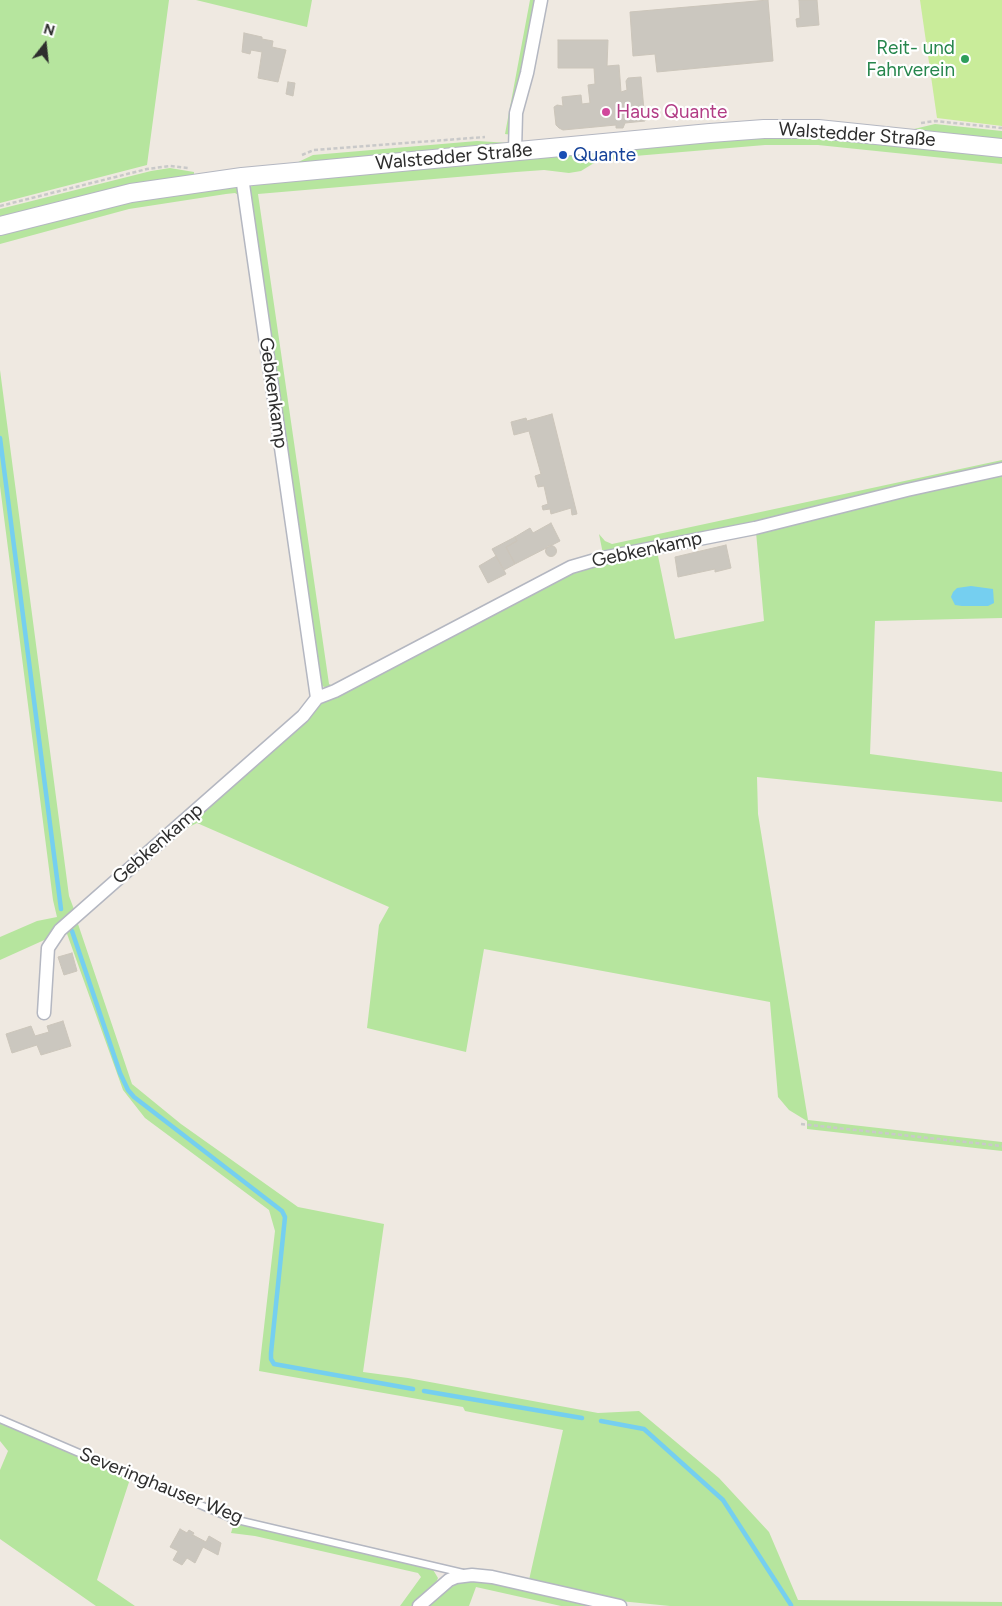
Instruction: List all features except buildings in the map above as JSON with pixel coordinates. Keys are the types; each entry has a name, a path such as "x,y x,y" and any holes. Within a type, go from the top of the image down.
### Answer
{"main road":[{"name":"Walstedder Straße","path":"0,226 131,193 242,177 710,133 818,128 1002,148"}],"street":[{"path":"515,151 516,113 527,73 541,0"},
{"name":"Gebkenkamp","path":"242,177 317,698"},
{"name":"Gebkenkamp","path":"44,1012 48,948 60,930 303,716 317,698 335,691 571,567 602,558 755,528 1002,469"},
{"name":"Severinghauser Weg","path":"419,1606 449,1580 456,1576 472,1575 492,1577 620,1606"}],"lane":[{"name":"Severinghauser Weg","path":"0,1419 233,1519 402,1557 472,1575"}],"path":[{"path":"801,1124 1002,1146"}],"green space":[{"path":"0,0 169,0 147,165 0,203"},
{"path":"196,0 312,0 307,27"},
{"path":"530,0 538,0 512,135 505,134"},
{"name":"Reit- und Fahrverein","path":"920,0 1002,0 1002,126 937,118"},
{"path":"935,124 1002,131 1002,140 914,129"},
{"path":"765,135 818,135 1002,154 1002,164 818,145 765,145 623,157 594,163 581,171 569,173 544,170 258,194 329,684 333,686 330,689 319,685 249,190 252,185"},
{"path":"477,141 510,143 292,165 313,155"},
{"path":"170,168 194,172 194,175 137,185 0,219 0,209 151,171"},
{"path":"238,185 243,198 235,193 129,209 0,244 0,232 134,197"},
{"path":"0,370 69,896 75,912 51,937 0,960 0,937 37,921 57,917 53,900 0,486"},
{"path":"1002,460 1002,465 721,530 603,554 599,534 605,541 612,544"},
{"path":"1002,473 1002,618 875,621 870,754 1002,772 1002,802 757,777 758,814 808,1120 1002,1142 1002,1151 807,1129 807,1121 789,1110 778,1097 770,1002 484,949 466,1052 367,1028 379,925 389,907 197,823 183,830 323,702 574,570 657,551 675,639 764,621 756,532"},
{"path":"77,921 132,1084 181,1124 298,1207 384,1224 363,1372 408,1378 598,1413 639,1411 719,1478 769,1532 798,1600 1002,1602 1002,1606 670,1606 610,1600 529,1580 563,1430 465,1411 463,1407 259,1371 275,1231 269,1210 145,1118 123,1090 66,931"},
{"path":"0,1421 130,1479 97,1580 135,1606 96,1606 0,1539 0,1470 8,1451 0,1441"},
{"path":"234,1523 401,1559 432,1568 438,1578 435,1585 414,1606 400,1606 421,1577 418,1573 255,1536 231,1533"},
{"path":"470,1580 478,1580 605,1606 561,1606 476,1587 469,1606 425,1606 448,1589"}],"water":[{"path":"971,586 993,589 994,603 988,606 955,605 951,597 953,592 957,588"}],"waterway":[{"path":"0,438 61,909"},
{"path":"72,931 120,1073 128,1090 134,1097 282,1211 285,1217 271,1353 271,1359 274,1364 413,1389"},
{"path":"424,1391 582,1418"},
{"path":"601,1421 644,1429 723,1500 791,1605"}],"place":[{"name":"Reit- und Fahrverein","path":"965,59"},
{"name":"Haus Quante","path":"606,112"},
{"name":"Quante","path":"563,155"}]}
